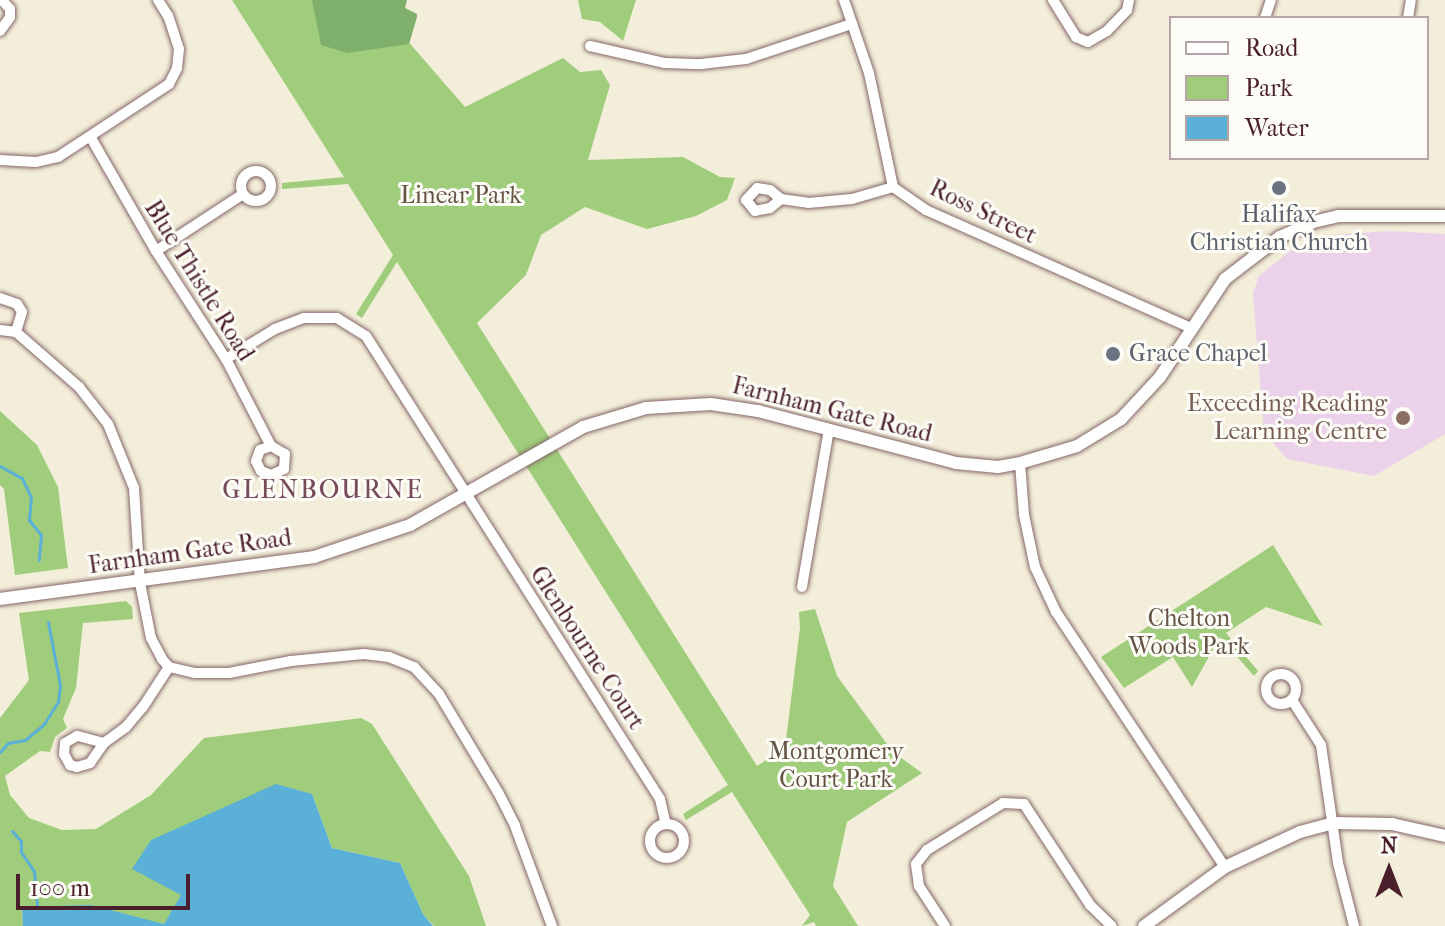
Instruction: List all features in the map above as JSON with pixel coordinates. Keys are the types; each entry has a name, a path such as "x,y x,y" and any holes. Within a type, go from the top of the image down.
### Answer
{"street":[{"path":"0,31 10,17 10,9 2,0"},
{"path":"0,160 36,162 58,157 154,97 169,84 177,68 179,49 175,32 158,0"},
{"name":"Ross Street","path":"844,0 869,73 893,187 926,210 1191,328"},
{"path":"1053,0 1076,37 1088,42 1107,31 1127,10 1129,0"},
{"path":"590,46 665,63 701,64 746,59 852,24"},
{"name":"Blue Thistle Road","path":"91,138 156,251 226,359 271,446"},
{"path":"781,199 808,203 852,199 893,187"},
{"path":"156,251 243,194"},
{"name":"Farnham Gate Road","path":"0,599 140,583 314,557 410,525 583,427 646,408 711,404 787,417 956,463 998,467 1020,463 1077,446 1121,419 1160,377 1225,279 1280,237 1313,222 1338,216 1445,216"},
{"path":"0,298 17,304 22,312 16,332"},
{"name":"Glenbourne Court","path":"226,359 275,329 304,318 321,316 352,325 366,336 660,799 666,824"},
{"path":"0,330 16,332 79,387 108,424 134,488 140,583 151,638 169,667 195,673 229,673 364,654 389,657 414,667 439,694 498,792 515,826 552,926"},
{"path":"802,587 829,429"},
{"path":"1020,463 1024,515 1035,567 1056,612 1225,867"},
{"path":"104,743 126,727 169,667"},
{"path":"1292,700 1321,745 1345,902 1354,926"},
{"path":"945,926 919,886 916,864 927,850 1003,803 1024,804 1090,905 1112,926"},
{"path":"1144,926 1225,867 1300,832 1333,823 1392,824 1445,836"}],"shaded area":[{"path":"1391,231 1445,234 1445,434 1374,476 1287,459 1264,432 1253,293 1259,276 1290,251 1330,235"}],"green space":[{"name":"Linear Park","path":"232,0 372,0 465,107 563,58 580,72 601,70 610,85 588,160 683,157 720,177 735,178 727,200 696,216 647,229 585,207 541,235 526,275 477,323 757,766 785,748 800,628 799,612 815,609 837,676 893,752 922,773 847,822 833,886 858,926 816,926 814,922 802,926 810,915 732,792 686,820 683,814 728,785 397,262 362,318 356,314 393,255 348,184 282,189 282,183 344,177"},
{"path":"312,0 407,0 405,8 417,14 409,44 347,53 321,45"},
{"path":"578,0 636,0 623,41 600,22 582,19"},
{"path":"0,411 37,445 58,487 68,568 15,575 4,489 0,485"},
{"name":"Chelton Woods Park","path":"1273,545 1323,626 1266,607 1226,633 1258,671 1254,676 1220,637 1192,687 1173,657 1124,688 1101,657"},
{"path":"126,601 132,607 133,619 83,623 76,688 63,719 67,728 55,737 50,752 40,751 5,776 10,795 29,818 62,830 96,829 151,795 204,738 361,718 372,724 469,876 486,926 434,926 423,914 400,863 332,848 312,794 182,895 164,924 22,907 23,926 0,926 0,718 29,680 19,613"}],"water":[{"path":"276,784 312,794 332,848 400,863 423,914 433,926 23,926 22,907 91,905 164,924 181,895 132,869 151,840"}],"waterway":[{"path":"0,466 22,478 31,497 29,520 41,535 39,560"},
{"path":"0,752 8,743 25,740 44,724 58,702 60,685 48,622"},
{"path":"12,831 21,841 21,852 34,871 37,906"}],"place":[{"name":"Halifax Christian Church","path":"1279,188"},
{"name":"Grace Chapel","path":"1113,354"},
{"name":"Exceeding Reading Learning Centre","path":"1403,418"}],"district":[{"name":"GLENBOURNE","path":"323,490"}],"park label":[{"name":"Montgomery Court Park","path":"836,766"}]}
